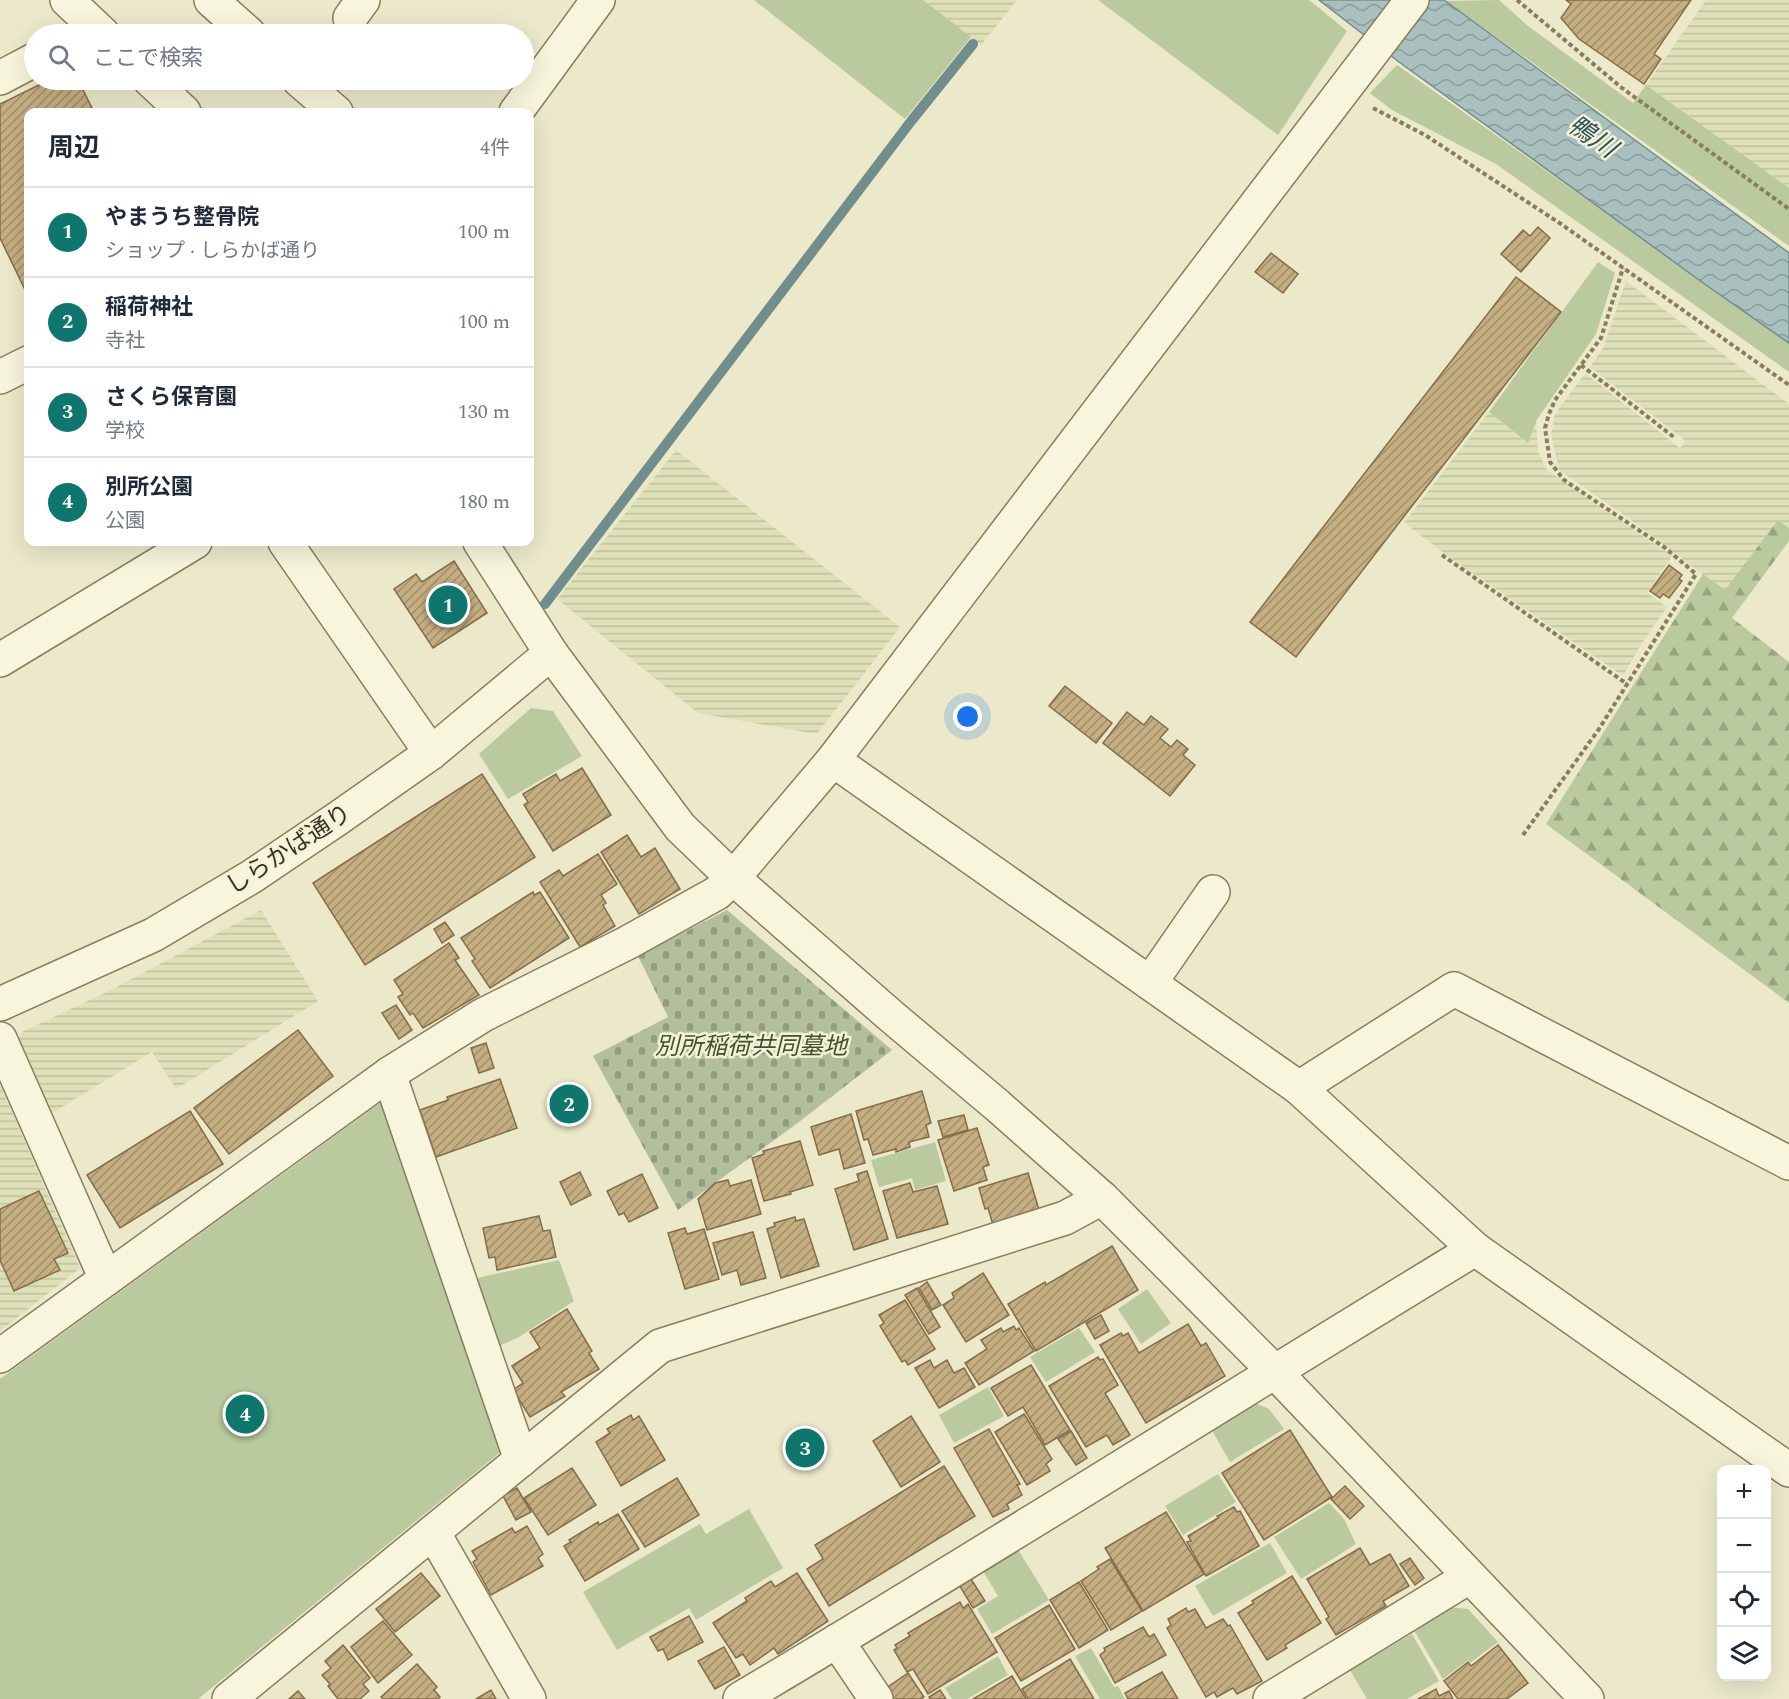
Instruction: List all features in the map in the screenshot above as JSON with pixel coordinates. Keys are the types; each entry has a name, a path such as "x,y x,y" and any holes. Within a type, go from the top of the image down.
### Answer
{"street":[{"path":"67,0 87,24"},
{"path":"211,0 238,24"},
{"path":"534,87 598,0"},
{"path":"0,1356 389,1074 483,1015 627,943 717,892 733,878 833,760 1412,0"},
{"path":"0,78 24,65"},
{"path":"161,90 180,108"},
{"path":"311,90 331,108"},
{"path":"519,108 532,90"},
{"path":"0,377 24,365"},
{"path":"0,660 188,546"},
{"path":"288,546 431,753"},
{"path":"483,546 551,653 680,827 733,878 1102,1198 1274,1371 1587,1699"},
{"name":"しらかば通り","path":"0,1004 163,929 251,877 431,753 551,653"},
{"path":"833,760 1299,1088 1475,1249 1789,1470"},
{"path":"1150,983 1213,892"},
{"path":"1299,1088 1454,989 1789,1162"},
{"path":"0,1039 106,1279"},
{"path":"389,1074 521,1460"},
{"path":"229,1699 660,1346 1065,1218 1102,1198"},
{"path":"740,1699 1475,1249"},
{"path":"433,1532 529,1699"},
{"path":"1270,1699 1469,1577"},
{"path":"837,1641 876,1699"}],"path":[{"path":"1517,0 1622,88 1789,209"},
{"path":"1349,82 1359,100 1425,135 1561,224 1789,386"},
{"path":"1523,835 1599,729 1696,574 1664,548 1564,480 1550,462 1545,428 1548,414 1555,400 1601,338 1623,268"},
{"path":"1581,365 1675,438"},
{"path":"1442,555 1627,684"}],"green space":[{"path":"754,0 923,0 971,37 905,119"},
{"path":"923,0 1017,0 981,45"},
{"path":"1098,0 1309,0 1347,31 1278,135"},
{"path":"1499,0 1528,26 1633,103 1646,85 1789,188 1789,246 1446,1"},
{"path":"1706,0 1789,0 1789,188 1646,85"},
{"path":"1397,65 1789,343 1789,372 1496,164 1392,110 1370,93"},
{"path":"1598,262 1615,273 1596,334 1536,421 1528,443 1489,412"},
{"path":"1626,281 1789,404 1789,528 1778,520 1725,591 1628,518 1559,470 1551,434 1555,414 1585,373 1680,448 1686,441 1590,367 1603,348"},
{"path":"1489,412 1527,443 1536,421 1538,452 1547,470 1672,556 1647,593 1667,607 1623,676 1448,556 1404,523"},
{"path":"676,450 900,627 817,734 698,713 557,599"},
{"path":"1778,520 1789,528 1789,541 1732,618 1789,662 1789,1003 1546,824 1703,574 1725,590"},
{"path":"531,708 553,711 582,756 508,799 479,754"},
{"path":"261,910 318,1001 176,1089 152,1052 49,1115 16,1049 22,1032 111,990"},
{"name":"別所稲荷共同墓地","path":"727,910 892,1050 795,1125 678,1210 593,1056 668,1017 638,956"},
{"path":"0,1085 80,1268 0,1331"},
{"path":"383,1101 503,1450 198,1699 0,1699 0,1379"},
{"path":"935,1142 946,1181 915,1190 912,1178 879,1187 871,1160"},
{"path":"559,1260 574,1301 519,1337 497,1347 473,1279"},
{"path":"1147,1289 1171,1323 1141,1344 1118,1309"},
{"path":"1079,1328 1095,1352 1046,1382 1030,1357"},
{"path":"988,1387 1004,1416 954,1443 939,1415"},
{"path":"1255,1403 1269,1409 1284,1429 1230,1462 1210,1427"},
{"path":"1218,1474 1236,1502 1183,1535 1165,1506"},
{"path":"1329,1503 1344,1519 1356,1544 1301,1579 1274,1537"},
{"path":"749,1509 783,1568 696,1620 689,1608 617,1650 583,1592 700,1524 706,1534"},
{"path":"1270,1543 1287,1573 1213,1616 1195,1586"},
{"path":"1016,1546 1049,1600 992,1634 977,1609 998,1596 981,1568"},
{"path":"1448,1607 1468,1609 1498,1642 1470,1663 1468,1660 1443,1679 1412,1627"},
{"path":"1412,1634 1439,1681 1407,1699 1367,1699 1350,1670"},
{"path":"1091,1648 1114,1687 1118,1686 1125,1699 1100,1699 1075,1656"},
{"path":"998,1656 1008,1675 967,1699 952,1699 945,1688"}],"water":[{"name":"鴨川","path":"1319,0 1444,0 1789,253 1789,343 1399,62"}],"building":[{"path":"1566,0 1691,0 1654,54 1661,59 1644,84 1579,39 1561,18 1571,4"},
{"path":"29,90 83,90 92,108 24,108 24,288 0,238 0,104"},
{"path":"1538,227 1550,238 1521,272 1501,254 1523,230 1530,236"},
{"path":"1271,253 1298,274 1283,293 1255,272"},
{"path":"1516,277 1561,312 1296,657 1250,622"},
{"path":"454,561 487,613 433,648 394,589 416,574 422,582"},
{"path":"1669,565 1682,575 1679,579 1682,581 1669,598 1663,594 1660,598 1650,591"},
{"path":"1065,686 1112,723 1096,743 1049,706"},
{"path":"1127,712 1144,725 1151,716 1168,729 1160,738 1171,747 1177,740 1188,749 1183,755 1195,765 1170,796 1103,743"},
{"path":"582,768 611,815 553,851 524,805 528,802 523,794 556,774 560,781"},
{"path":"482,774 535,857 365,965 313,883"},
{"path":"627,835 641,857 655,848 680,889 639,914 601,852"},
{"path":"598,854 617,884 601,895 606,903 603,905 615,926 580,947 540,882 559,870 563,876"},
{"path":"533,892 534,895 540,892 569,938 490,988 472,961 475,959 461,938"},
{"path":"445,922 454,935 442,943 434,929"},
{"path":"449,943 459,958 455,960 479,995 423,1028 413,1013 410,1015 398,997 403,994 394,980"},
{"path":"396,1005 412,1030 399,1039 382,1013"},
{"path":"298,1030 333,1076 229,1154 194,1108"},
{"path":"486,1043 494,1068 479,1073 471,1048"},
{"path":"500,1079 517,1128 436,1157 420,1110 448,1100 447,1097"},
{"path":"922,1091 931,1123 926,1125 929,1137 909,1142 910,1147 896,1152 896,1149 873,1155 868,1139 864,1140 856,1111"},
{"path":"190,1111 223,1164 120,1228 87,1175"},
{"path":"851,1114 865,1163 844,1169 839,1149 819,1155 811,1127"},
{"path":"964,1115 968,1130 943,1137 938,1121"},
{"path":"977,1128 989,1165 983,1167 987,1180 954,1191 938,1140"},
{"path":"800,1141 813,1185 764,1201 752,1158 764,1154 763,1151"},
{"path":"867,1171 888,1239 854,1250 835,1189 859,1181 857,1174"},
{"path":"580,1172 591,1195 571,1205 560,1182"},
{"path":"1028,1173 1039,1210 993,1225 988,1208 985,1209 979,1188"},
{"path":"642,1174 658,1208 629,1222 624,1213 619,1215 607,1191"},
{"path":"728,1180 730,1186 751,1180 761,1214 707,1230 698,1199 715,1183"},
{"path":"910,1183 913,1192 937,1186 948,1224 897,1238 883,1191"},
{"path":"39,1191 68,1253 54,1259 60,1270 14,1291 0,1260 0,1209"},
{"path":"539,1216 543,1231 550,1230 556,1257 497,1270 495,1257 489,1258 483,1228"},
{"path":"795,1217 796,1221 804,1219 819,1266 781,1278 767,1229 775,1226 774,1223"},
{"path":"685,1228 687,1234 704,1229 719,1279 685,1289 668,1233"},
{"path":"753,1232 766,1278 741,1285 737,1270 722,1275 713,1243"},
{"path":"1112,1246 1138,1290 1036,1351 1008,1304 1045,1282 1046,1285"},
{"path":"983,1273 1009,1315 966,1342 943,1305 954,1298 952,1293"},
{"path":"927,1282 941,1305 932,1310 919,1288"},
{"path":"917,1288 940,1327 929,1334 905,1295"},
{"path":"905,1300 935,1349 908,1365 905,1360 902,1362 880,1326 884,1323 879,1315"},
{"path":"567,1309 592,1351 589,1353 599,1369 561,1392 565,1396 530,1417 513,1390 523,1383 512,1366 540,1348 530,1332"},
{"path":"1101,1315 1109,1331 1095,1339 1086,1323"},
{"path":"1188,1324 1201,1346 1206,1343 1225,1376 1146,1423 1100,1345 1121,1333 1123,1336 1128,1333 1139,1353"},
{"path":"1014,1326 1016,1330 1019,1328 1034,1351 979,1385 965,1363 987,1349 981,1340 1001,1328 1003,1332"},
{"path":"1098,1357 1100,1360 1103,1359 1118,1385 1105,1393 1130,1435 1113,1445 1107,1435 1086,1447 1049,1386"},
{"path":"930,1360 934,1368 947,1360 954,1373 964,1368 975,1387 939,1408 915,1368"},
{"path":"1031,1365 1070,1430 1045,1445 1023,1407 1008,1416 991,1388"},
{"path":"1024,1414 1052,1459 1046,1464 1050,1471 1027,1485 995,1432"},
{"path":"631,1415 633,1420 639,1416 665,1460 621,1486 596,1442 610,1433 607,1429"},
{"path":"911,1416 940,1462 901,1487 873,1441"},
{"path":"989,1429 1020,1484 1017,1485 1022,1495 1007,1504 1009,1509 993,1517 954,1448"},
{"path":"1290,1430 1332,1497 1264,1540 1222,1473"},
{"path":"1071,1431 1087,1458 1076,1465 1058,1439"},
{"path":"944,1466 975,1516 829,1606 807,1569 823,1559 815,1545"},
{"path":"572,1468 596,1505 548,1535 524,1498"},
{"path":"677,1478 699,1515 645,1547 622,1511"},
{"path":"1345,1486 1364,1506 1350,1519 1331,1499"},
{"path":"517,1488 531,1512 516,1520 503,1496"},
{"path":"1234,1507 1237,1512 1240,1511 1259,1546 1206,1576 1187,1542 1191,1541 1188,1536"},
{"path":"1166,1512 1204,1574 1143,1611 1105,1548"},
{"path":"618,1514 639,1549 585,1581 564,1546 571,1542 569,1540 598,1522 599,1525"},
{"path":"527,1526 543,1554 538,1558 543,1566 491,1595 473,1562 477,1559 472,1551 512,1528 515,1533"},
{"path":"1360,1548 1370,1565 1390,1554 1409,1586 1383,1601 1386,1606 1336,1635 1326,1619 1329,1617 1307,1579"},
{"path":"1410,1558 1424,1578 1415,1585 1400,1564"},
{"path":"1110,1559 1142,1611 1111,1630 1081,1581"},
{"path":"421,1573 440,1596 395,1632 376,1609"},
{"path":"797,1573 828,1621 778,1654 774,1648 750,1665 743,1654 736,1658 713,1623 747,1601 745,1598 771,1581 775,1587"},
{"path":"969,1576 985,1601 973,1608 958,1583"},
{"path":"1292,1576 1321,1623 1285,1645 1287,1648 1267,1660 1238,1613 1254,1603 1252,1601"},
{"path":"1079,1582 1108,1630 1079,1648 1050,1600"},
{"path":"960,1602 963,1608 968,1604 997,1652 928,1694 913,1669 907,1672 894,1650 897,1648 895,1645 910,1636 908,1633"},
{"path":"1049,1605 1075,1649 1021,1681 995,1638"},
{"path":"1186,1608 1188,1612 1195,1609 1206,1628 1223,1619 1228,1626 1230,1625 1262,1681 1237,1694 1233,1688 1217,1697 1214,1692 1206,1697 1167,1628 1171,1625 1168,1619"},
{"path":"689,1616 703,1642 668,1660 663,1649 658,1651 650,1637"},
{"path":"383,1621 412,1655 378,1683 351,1647"},
{"path":"1143,1627 1149,1637 1154,1634 1166,1655 1115,1683 1100,1655 1105,1651 1104,1648"},
{"path":"343,1645 370,1678 363,1684 369,1691 360,1699 338,1699 322,1675 331,1668 325,1661"},
{"path":"1498,1645 1528,1683 1507,1699 1458,1699 1444,1681 1468,1662 1471,1666"},
{"path":"724,1647 740,1675 715,1689 698,1661"},
{"path":"1070,1659 1094,1699 1028,1699 1022,1689"},
{"path":"417,1664 437,1687 434,1690 440,1697 438,1699 383,1699 381,1697"},
{"path":"1162,1672 1178,1699 1128,1699 1125,1693"},
{"path":"908,1673 924,1697 921,1699 892,1699 885,1689"},
{"path":"1012,1676 1026,1699 973,1699"},
{"path":"1436,1689 1439,1696 1449,1691 1453,1699 1418,1699"},
{"path":"491,1690 496,1699 476,1699"},
{"path":"940,1690 946,1699 930,1699 929,1697"},
{"path":"298,1691 305,1699 289,1699"}],"waterway":[{"path":"545,604 912,120 973,44"}],"place":[{"name":"やまうち整骨院","path":"448,605"},
{"name":"稲荷神社","path":"569,1104"},
{"name":"別所公園","path":"245,1414"},
{"name":"さくら保育園","path":"805,1448"}]}
